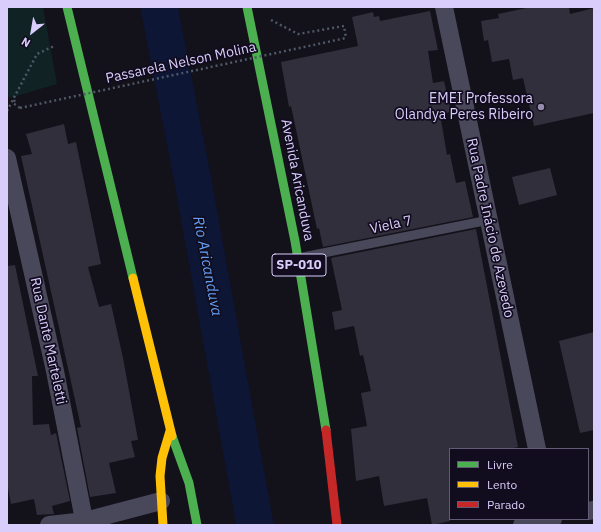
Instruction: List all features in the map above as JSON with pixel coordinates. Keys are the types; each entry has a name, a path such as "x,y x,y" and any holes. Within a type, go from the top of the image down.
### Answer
{"main road":[{"path":"67,7 170,431 181,457 189,483 196,525"},
{"name":"Avenida Aricanduva","path":"247,7 298,258 323,403 337,525"},
{"path":"163,525 161,501 162,458 170,431"}],"street":[{"name":"Rua Padre Inácio de Azevedo","path":"444,7 536,448"},
{"name":"Rua Dante Marteletti","path":"7,158 56,371 85,523"},
{"path":"49,525 85,523 161,501"},
{"path":"522,525 547,520"}],"lane":[{"name":"Viela 7","path":"298,258 489,220"}],"path":[{"name":"Passarela Nelson Molina","path":"38,54 13,103 20,108 346,38 344,26 298,34"},
{"path":"7,111 38,54 73,36"}],"shaded area":[{"path":"7,7 43,7 57,84 10,98 7,96"}],"building":[{"path":"531,7 569,7 570,14 594,8 594,113 534,126 523,78 513,80 509,59 492,62 488,40 484,41 481,21 499,18 498,14"},
{"path":"430,11 438,50 428,51 433,83 444,81 451,112 440,114 447,155 450,154 456,183 465,181 473,217 323,247 319,228 317,229 291,106 289,107 281,62 358,46 352,17 373,12 374,17 379,16 380,21"},
{"path":"64,124 68,144 76,142 101,264 88,267 99,307 111,304 123,358 138,440 131,441 135,457 109,463 116,493 90,497 77,428 81,427 21,156 32,154 26,134"},
{"path":"550,168 557,195 519,205 512,177"},
{"path":"476,229 518,447 449,448 450,521 432,525 427,498 384,506 379,476 356,481 351,429 367,426 361,393 371,391 363,355 360,356 354,326 335,330 332,312 342,310 331,258"},
{"path":"15,265 38,376 32,376 33,425 49,424 51,435 56,433 70,501 52,506 54,514 37,515 34,499 11,504 7,483 7,266"},
{"path":"594,332 594,430 580,433 559,341"}],"waterway":[{"name":"Rio Aricanduva","path":"159,7 192,176 255,525"}],"traffic: fast":[{"path":"67,7 133,278"},
{"path":"247,7 295,241 326,430"},
{"path":"172,436 189,483 197,525"}],"traffic: slow":[{"path":"133,278 172,436"},
{"path":"163,525 160,476 162,458 170,431"}],"traffic: jam":[{"path":"326,430 337,525"}],"place":[{"name":"EMEI Professora Olandya Peres Ribeiro","path":"541,107"}]}
